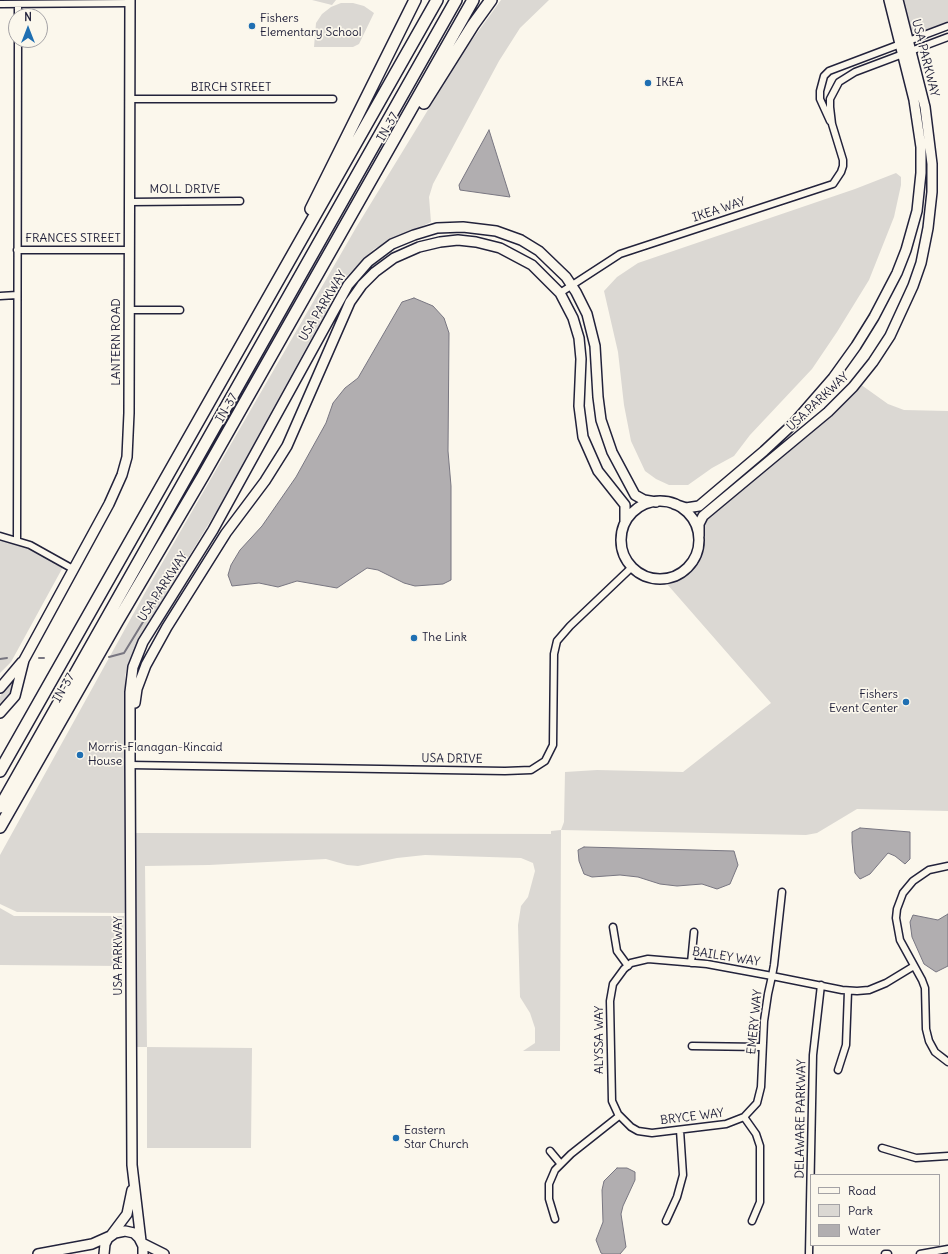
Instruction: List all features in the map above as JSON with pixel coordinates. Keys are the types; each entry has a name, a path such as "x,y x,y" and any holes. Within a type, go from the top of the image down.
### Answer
{"highway":[{"path":"262,310 415,0"},
{"path":"408,52 415,27 429,0"},
{"path":"0,772 437,0"},
{"path":"0,808 456,0"},
{"name":"IN-37","path":"0,827 396,138 473,0"},
{"path":"396,138 412,122 473,25 491,0"}],"street":[{"name":"USA PARKWAY","path":"143,1254 133,1187 130,765 132,675 140,648 213,530 339,299 362,268 392,244 414,235 443,228 473,227 496,231 520,240 539,251 554,263 572,285 585,309 593,334 598,404 607,440 632,490 640,498 656,502 674,504 686,508 699,506 764,451 793,424 817,398 847,358 888,292 906,250 913,228 921,173 921,147 918,117 889,0"},
{"name":"USA PARKWAY","path":"130,726 137,689 150,656 215,549 280,459 291,439 348,307 357,292 369,278 394,258 419,247 440,242 470,241 500,248 524,260 545,276 560,293 573,318 579,338 581,358 579,406 586,445 598,471 625,505 625,522 621,533 621,546 626,561 632,568 650,578 664,579 677,576 688,567 696,556 699,524 703,516 812,426 848,393 882,349 907,303 917,276 926,240 932,183 928,129 898,0"},
{"path":"0,4 130,2"},
{"name":"LANTERN ROAD","path":"0,688 24,660 117,486 127,457 129,419 130,2"},
{"name":"IKEA WAY","path":"560,293 620,254 833,184 841,172 843,160 832,124 820,99 821,83 824,76 835,68 948,26"},
{"name":"IKEA WAY","path":"832,124 830,99 839,82 855,72 948,37"},
{"path":"17,540 18,48"},
{"name":"BIRCH STREET","path":"129,99 333,99"},
{"name":"MOLL DRIVE","path":"130,202 240,201"},
{"name":"FRANCES STREET","path":"17,250 130,250"},
{"path":"0,296 17,295"},
{"path":"129,310 180,310"},
{"name":"USA PARKWAY","path":"625,522 638,508 656,502"},
{"path":"674,504 684,510 692,519 699,536"},
{"path":"0,536 30,545 73,569"},
{"name":"USA DRIVE","path":"130,765 530,770 545,761 553,745 554,654 557,641 574,622 632,568"},
{"name":"LANTERN ROAD","path":"0,713 11,702 17,692 24,660"},
{"path":"948,866 929,870 917,878 903,893 897,910 897,933 903,948 925,988 926,1029 929,1041 935,1052 948,1062"},
{"name":"EMERY WAY","path":"744,1117 752,1109 760,1096 764,1015 772,976 782,892"},
{"path":"613,927 617,951 628,966"},
{"path":"691,963 694,932"},
{"name":"BAILEY WAY","path":"628,966 640,960 648,959 691,963 772,976 848,991 869,990 886,983 914,966"},
{"name":"ALYSSA WAY","path":"620,1116 612,1101 610,997 613,984 618,976 628,966"},
{"name":"DELAWARE PARKWAY","path":"811,1174 813,1055 821,985"},
{"path":"838,1070 846,1045 848,991"},
{"path":"692,1046 762,1047"},
{"path":"555,1219 549,1199 549,1184 555,1170 560,1163 620,1116"},
{"name":"BRYCE WAY","path":"620,1116 631,1127 645,1132 680,1130 726,1124 744,1117"},
{"path":"744,1117 756,1134 760,1146 760,1202 752,1221"},
{"path":"666,1220 677,1197 682,1179 684,1166 680,1130"},
{"path":"882,1148 916,1158 948,1156"},
{"path":"550,1152 560,1163"},
{"name":"USA PARKWAY","path":"111,1235 127,1214 133,1187"},
{"name":"DELAWARE PARKWAY","path":"809,1254 810,1204"},
{"path":"38,1254 92,1244 118,1231 128,1231 137,1235 142,1242 164,1254"},
{"path":"104,1254 105,1244 111,1235"},
{"path":"920,1254 948,1249"}],"green space":[{"path":"312,0 336,0 332,5"},
{"path":"501,0 549,0 520,28 499,61 433,184 429,197 431,222 374,249 344,279 219,507 140,637 129,661 125,676 126,913 17,912 0,904 0,855 146,591 357,226 464,51"},
{"path":"901,0 948,0 948,21 918,33 914,32 909,29"},
{"path":"341,3 353,3 364,6 374,13 359,44 353,47 314,47 316,23 322,14 331,7"},
{"path":"896,173 901,177 901,185 894,217 869,280 812,369 750,435 734,456 712,468 688,485 669,485 656,479 645,471 631,441 624,405 618,352 604,291 617,277 638,263 855,189"},
{"path":"860,384 888,404 904,410 948,411 948,811 857,809 817,833 806,835 561,830 564,822 565,772 597,770 683,772 771,703 667,584 682,579 699,563 704,546 705,521"},
{"path":"0,539 19,544 63,567 11,662 0,673"},
{"path":"16,676 13,693 0,708 0,697 3,689"},
{"path":"561,830 560,1051 523,1051 535,1043 535,1028 530,1013 520,997 518,925 521,906 528,897 535,871 533,863 521,858 425,855 397,858 358,866 347,865 326,859 209,865 145,866 147,1047 136,1047 135,833 551,834 551,831"},
{"path":"0,908 14,916 124,916 122,966 0,965"},
{"path":"147,1047 252,1048 251,1148 147,1148"}],"water":[{"path":"489,130 510,197 460,190 459,185"},
{"path":"414,298 433,306 444,318 449,333 448,451 451,486 451,580 443,584 415,586 404,583 378,570 367,568 337,588 297,581 278,587 259,583 232,586 228,575 231,565 240,550 262,526 296,477 326,423 333,403 345,388 358,378 402,302"},
{"path":"860,828 910,832 910,859 905,864 895,856 888,853 870,874 860,879 855,873 852,832"},
{"path":"584,847 734,851 738,865 730,884 717,889 702,884 677,886 660,884 638,877 620,875 592,877 584,874 579,861 578,850"},
{"path":"948,914 948,966 936,972 924,964 912,937 910,922 913,915 938,920"},
{"path":"617,1168 627,1168 635,1172 635,1180 621,1214 626,1247 620,1254 603,1254 601,1253 596,1240 603,1222 602,1190 604,1181"}],"waterway":[{"path":"109,657 124,653 184,555"},
{"path":"0,659 7,658"},
{"path":"39,658 44,658"}],"place":[{"name":"Fishers Elementary School","path":"252,26"},
{"name":"IKEA","path":"648,83"},
{"name":"The Link","path":"414,638"},
{"name":"Fishers Event Center","path":"906,702"},
{"name":"Morris-Flanagan-Kincaid House","path":"80,755"},
{"name":"Eastern Star Church","path":"396,1138"}]}
